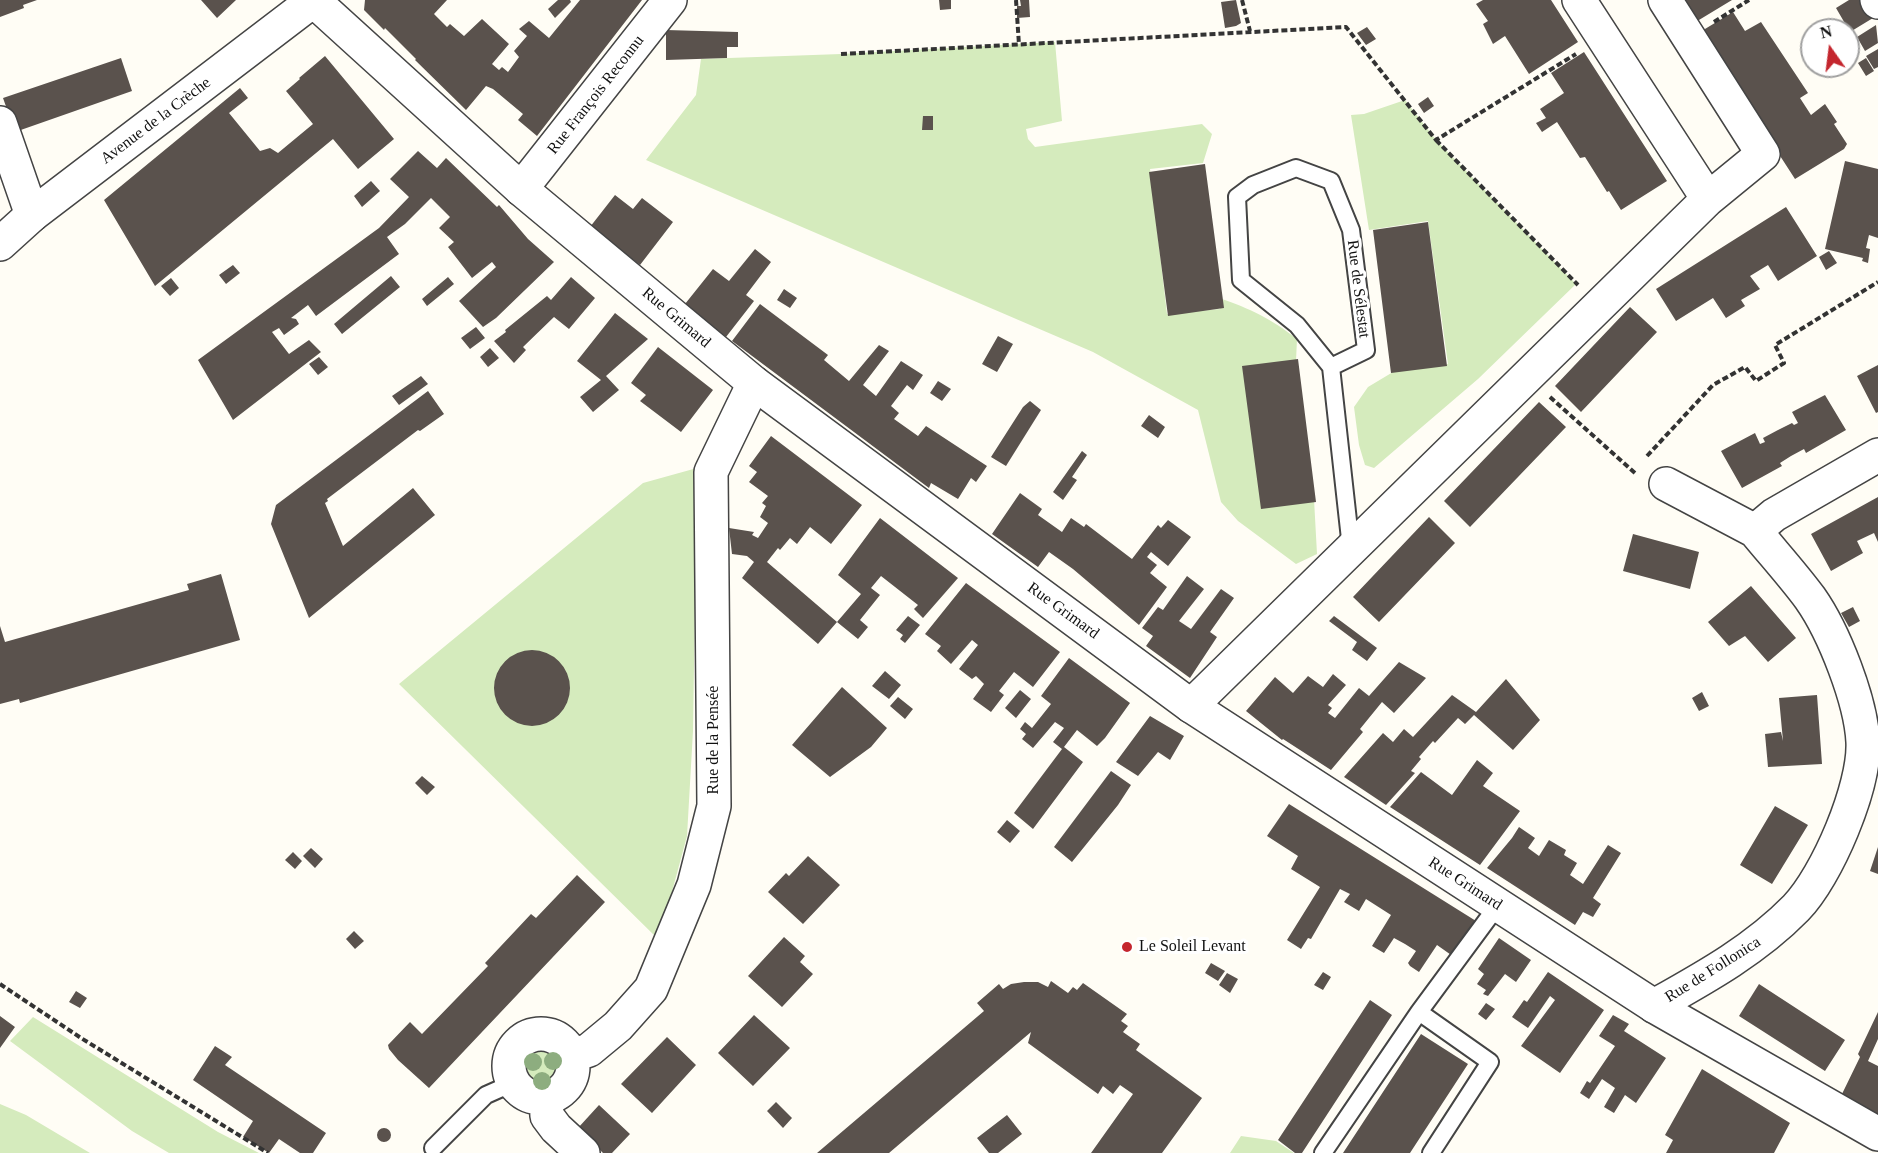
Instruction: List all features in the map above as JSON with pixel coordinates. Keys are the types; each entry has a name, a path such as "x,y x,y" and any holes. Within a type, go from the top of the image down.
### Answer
{"street":[{"name":"Rue Grimard","path":"314,0 521,189 754,383 1191,706 1654,1006 1878,1134"},
{"name":"Avenue de la Crèche","path":"0,243 32,215 314,0"},
{"name":"Rue François Reconnu","path":"521,189 670,0"},
{"path":"1579,0 1708,199"},
{"path":"1191,706 1708,199 1763,154 1665,0"},
{"path":"0,123 32,215"},
{"name":"Rue de la Pensée","path":"572,1056 589,1050 618,1026 651,990 694,885 714,806 711,472 754,383"},
{"path":"1755,531 1774,515 1878,455"},
{"name":"Rue de Follonica","path":"1654,1006 1728,964 1771,932 1798,907 1819,877 1837,840 1853,800 1870,741 1839,654 1810,598 1755,531 1666,484"},
{"path":"538,1033 559,1038 567,1046 572,1056 574,1066 567,1085 560,1093 546,1098 528,1096 520,1091 513,1083 509,1072 512,1051 518,1042 538,1033"},
{"path":"546,1098 547,1116 582,1153"}],"lane":[{"name":"Rue de Sélestat","path":"1296,168 1331,181 1351,230 1366,350 1331,367 1297,325 1241,280 1237,197 1253,185 1296,168"},
{"path":"1331,367 1351,549"},
{"path":"1323,1153 1419,1012 1498,905"},
{"path":"1419,1012 1490,1062 1431,1153"},
{"path":"433,1148 486,1095 513,1083"}],"path":[{"path":"1016,0 1019,45"},
{"path":"1242,0 1250,31"},
{"path":"1689,37 1749,0"},
{"path":"841,54 1346,27 1436,140 1599,306"},
{"path":"1436,140 1603,37"},
{"path":"1633,472 1713,385 1746,367 1756,381 1784,363 1775,345 1878,282"},
{"path":"1527,377 1633,472 1666,484"},
{"path":"0,984 81,1038 268,1153"}],"green space":[{"path":"1055,42 1062,121 1026,129 1028,139 1035,147 1202,124 1212,134 1203,163 1150,169 1167,314 1220,309 1219,298 1260,315 1297,339 1296,361 1314,499 1317,554 1296,564 1238,521 1221,502 1198,410 1093,352 646,160 696,95 701,59"},
{"path":"1405,100 1436,140 1576,284 1478,379 1374,468 1365,465 1359,445 1354,407 1368,387 1393,372 1448,364 1428,221 1369,230 1351,115 1364,114"},
{"path":"697,468 693,731 687,836 659,940 399,684 643,483"},
{"path":"33,1017 218,1132 259,1153 169,1153 132,1131 10,1041"},
{"path":"541,1034 553,1036 564,1043 571,1054 573,1066 571,1078 564,1089 553,1096 541,1098 529,1096 518,1089 511,1078 509,1066 511,1054 518,1043 529,1036"},
{"path":"0,1104 26,1115 90,1153 0,1153"},
{"path":"1241,1136 1276,1141 1294,1153 1230,1153"}],"building":[{"path":"0,0 37,0 23,5 24,8 0,17"},
{"path":"201,0 236,0 217,18"},
{"path":"365,0 447,0 434,14 447,27 450,24 464,36 482,19 509,44 492,64 499,70 502,67 508,72 519,57 514,51 527,36 519,29 529,21 549,38 580,0 642,0 537,136 518,120 523,114 493,89 486,86 466,110 385,28 384,30 364,10"},
{"path":"558,0 570,0 571,2 555,18 548,9"},
{"path":"939,0 951,0 951,9 940,10"},
{"path":"1020,0 1029,0 1030,17 1017,18 1017,6 1021,6"},
{"path":"1236,0 1241,23 1225,28 1221,2"},
{"path":"1483,0 1551,0 1578,42 1529,74 1505,36 1493,44 1483,24 1488,21 1476,4"},
{"path":"1679,0 1732,0 1694,23"},
{"path":"1849,0 1862,0 1873,18 1860,26 1860,18 1842,18 1836,8"},
{"path":"1733,12 1745,31 1761,22 1808,93 1800,98 1811,115 1825,104 1837,122 1834,124 1847,144 1844,149 1795,179 1700,32"},
{"path":"1876,25 1878,43 1865,51 1860,42 1860,35"},
{"path":"1367,27 1376,39 1366,45 1357,33"},
{"path":"666,30 738,32 738,47 727,47 727,58 666,60"},
{"path":"1878,49 1878,67 1874,69 1866,56"},
{"path":"1584,52 1667,181 1621,210 1585,157 1580,158 1557,122 1542,132 1536,123 1546,118 1540,109 1564,93 1551,73"},
{"path":"325,56 394,139 358,169 333,139 155,286 104,200 240,88 248,98 229,113 260,151 270,148 278,153 313,124 286,91"},
{"path":"121,58 132,91 15,132 3,98"},
{"path":"1866,58 1874,71 1866,76 1860,62"},
{"path":"1428,97 1434,106 1424,113 1418,104"},
{"path":"923,116 933,116 933,130 922,130"},
{"path":"418,151 437,168 446,158 497,207 499,205 528,239 554,262 496,318 483,327 459,301 496,267 492,262 472,278 448,247 454,242 439,228 450,217 431,198 405,224 387,237 399,254 316,316 308,305 291,318 296,319 299,324 284,335 279,328 272,332 289,354 309,340 321,352 233,420 198,360 379,228 409,197 390,179"},
{"path":"1845,161 1878,169 1878,238 1869,235 1866,248 1870,249 1868,263 1862,261 1863,258 1825,249"},
{"path":"1205,164 1224,308 1168,316 1149,172"},
{"path":"371,181 380,191 362,207 354,196"},
{"path":"615,195 633,209 642,198 673,222 640,265 590,227"},
{"path":"1786,207 1817,256 1778,281 1768,265 1750,276 1760,289 1741,300 1745,306 1726,318 1713,298 1676,321 1656,289"},
{"path":"1428,222 1447,366 1391,373 1373,230"},
{"path":"755,249 771,262 746,295 754,301 726,337 685,304 713,269 729,281"},
{"path":"1829,251 1837,263 1826,270 1819,257"},
{"path":"233,265 240,273 226,284 219,275"},
{"path":"391,276 400,287 342,334 334,324"},
{"path":"448,277 454,284 427,306 422,299"},
{"path":"571,277 595,298 569,329 554,317 523,347 526,350 514,363 494,341 547,296 551,300"},
{"path":"171,278 179,288 170,296 161,286"},
{"path":"784,289 797,298 790,308 777,300"},
{"path":"760,304 828,355 824,360 849,381 879,345 889,351 863,385 876,396 901,361 923,375 913,390 907,385 891,406 899,413 894,419 918,436 926,426 987,466 976,482 971,478 958,499 931,483 929,488 732,341"},
{"path":"1630,307 1657,332 1581,412 1555,386"},
{"path":"615,313 648,339 606,376 619,390 593,412 580,397 601,380 577,361"},
{"path":"476,327 485,338 470,349 461,338"},
{"path":"998,336 1013,344 997,372 982,364"},
{"path":"658,347 713,390 681,432 640,401 646,395 631,383"},
{"path":"490,348 499,358 488,367 480,357"},
{"path":"319,357 328,367 318,375 309,364"},
{"path":"1298,359 1316,502 1261,509 1242,366"},
{"path":"1878,365 1878,412 1876,413 1857,376"},
{"path":"421,376 428,384 399,405 392,396"},
{"path":"938,381 951,389 942,401 930,393"},
{"path":"428,391 444,414 420,431 418,430 327,499 325,503 343,546 413,488 435,515 309,618 271,524 276,505"},
{"path":"1825,395 1846,430 1806,453 1804,449 1791,456 1780,463 1782,466 1742,488 1721,451 1755,433 1760,444 1765,442 1763,438 1792,423 1794,425 1798,423 1792,412"},
{"path":"1030,401 1041,410 1006,466 991,457 1023,407"},
{"path":"1539,402 1566,427 1470,527 1444,501"},
{"path":"1149,415 1165,427 1158,438 1141,426"},
{"path":"771,436 862,505 831,544 810,527 797,544 790,538 767,562 837,622 818,644 742,578 754,562 747,556 732,554 729,528 754,532 752,535 758,538 768,523 760,517 766,506 762,503 768,496 749,482 757,472 749,466"},
{"path":"1082,451 1087,455 1072,477 1077,480 1063,500 1053,492"},
{"path":"1020,493 1042,509 1038,515 1062,532 1071,518 1084,527 1086,524 1132,559 1158,525 1161,528 1168,520 1191,537 1168,566 1151,552 1147,557 1157,565 1150,573 1167,587 1139,625 1073,569 1049,552 1038,567 992,534"},
{"path":"1878,497 1878,542 1874,533 1857,541 1863,553 1831,571 1811,534"},
{"path":"1429,517 1455,543 1379,622 1353,597"},
{"path":"880,518 958,578 923,618 914,609 918,605 881,576 871,588 880,595 860,620 868,627 858,639 837,622 861,594 838,575"},
{"path":"1633,534 1699,552 1690,589 1623,571"},
{"path":"221,574 240,640 20,703 19,699 0,704 0,626 5,642 189,590 187,584"},
{"path":"1187,576 1204,589 1179,621 1191,629 1221,589 1234,598 1210,632 1217,637 1190,678 1146,646 1153,636 1142,628 1158,607 1163,610"},
{"path":"966,583 1060,652 1033,687 1014,672 999,691 1004,695 991,712 973,699 984,684 976,676 972,679 959,669 978,645 972,640 951,664 937,651 941,646 925,634"},
{"path":"1751,586 1796,638 1768,662 1745,636 1729,646 1708,622"},
{"path":"1853,607 1860,621 1849,627 1841,613"},
{"path":"908,616 920,625 905,643 900,639 903,635 896,630"},
{"path":"1334,616 1377,648 1367,661 1352,650 1357,642 1329,621"},
{"path":"532,650 547,653 559,661 567,673 570,688 567,703 559,715 547,723 532,726 517,723 505,715 497,703 494,688 497,673 505,661 517,653"},
{"path":"1069,658 1130,703 1097,746 1077,730 1064,747 1083,762 1033,829 1014,813 1062,749 1053,742 1064,728 1055,722 1033,748 1022,739 1026,734 1020,729 1025,722 1032,728 1051,704 1041,696"},
{"path":"1399,662 1426,678 1394,713 1382,702 1360,729 1363,732 1331,770 1282,740 1246,711 1275,677 1293,693 1308,676 1323,687 1333,674 1346,685 1328,705 1332,708 1328,713 1335,718 1359,688 1369,696"},
{"path":"885,671 901,685 889,699 872,686"},
{"path":"1506,679 1540,720 1513,750 1474,715 1465,724 1458,718 1435,743 1433,741 1419,757 1421,759 1411,771 1415,773 1386,805 1344,777 1383,733 1393,742 1404,729 1413,737 1452,695 1476,712"},
{"path":"842,687 887,728 871,747 830,777 792,745"},
{"path":"1020,690 1031,699 1016,718 1005,708"},
{"path":"1702,692 1709,706 1699,711 1692,698"},
{"path":"1817,695 1822,764 1768,767 1765,734 1781,732 1783,741 1779,698"},
{"path":"898,697 913,709 905,719 890,706"},
{"path":"1150,716 1184,736 1170,760 1158,752 1138,776 1116,762"},
{"path":"1477,760 1493,773 1483,786 1520,811 1480,865 1390,807 1421,772 1452,795"},
{"path":"1111,771 1131,785 1118,805 1072,862 1054,847"},
{"path":"422,776 435,787 427,795 415,783"},
{"path":"1289,804 1476,921 1454,957 1437,945 1419,972 1408,963 1416,951 1405,944 1394,938 1384,953 1372,946 1391,915 1366,899 1359,911 1344,902 1350,894 1340,889 1311,939 1308,938 1301,949 1287,940 1320,887 1291,869 1298,856 1267,836"},
{"path":"1775,806 1808,825 1772,884 1740,865"},
{"path":"1007,820 1020,831 1010,843 997,832"},
{"path":"1519,827 1535,838 1528,848 1539,856 1549,840 1566,850 1564,855 1577,863 1570,875 1583,884 1608,845 1621,853 1593,898 1601,904 1593,917 1583,912 1575,925 1487,868"},
{"path":"1878,847 1878,874 1870,871"},
{"path":"311,848 323,859 315,868 303,856"},
{"path":"293,852 302,861 295,869 285,860"},
{"path":"808,856 840,885 803,924 768,892 786,873 789,876"},
{"path":"577,875 605,902 429,1088 398,1060 388,1045 410,1022 422,1034 488,966 485,963 531,914 536,918"},
{"path":"354,931 364,941 355,949 346,939"},
{"path":"784,937 805,956 800,962 813,974 782,1007 748,976"},
{"path":"1499,938 1531,960 1516,982 1505,974 1488,996 1483,994 1486,990 1477,984 1484,974 1478,969"},
{"path":"1211,963 1225,971 1218,981 1205,973"},
{"path":"1323,972 1331,977 1323,990 1314,985"},
{"path":"1548,972 1604,1010 1560,1073 1521,1046 1555,1000 1550,996 1528,1028 1512,1017 1524,1000 1527,1002"},
{"path":"1227,973 1238,979 1230,993 1219,985"},
{"path":"1051,981 1068,993 1073,987 1077,990 1083,983 1127,1014 1121,1021 1128,1026 1123,1032 1140,1044 1136,1050 1202,1098 1162,1153 1091,1153 1133,1094 1120,1085 1113,1094 1103,1086 1098,1094 1028,1043 1031,1032 889,1153 817,1153 984,1011 977,1003 999,984 1003,989 1011,984 1024,982 1038,982 1048,987"},
{"path":"1759,984 1845,1040 1825,1071 1739,1016"},
{"path":"76,991 87,998 80,1008 69,1002"},
{"path":"1370,1000 1392,1015 1302,1153 1295,1153 1278,1140"},
{"path":"1486,1003 1495,1009 1486,1020 1478,1014"},
{"path":"1878,1012 1878,1039 1868,1061 1878,1066 1878,1116 1842,1094"},
{"path":"754,1015 790,1048 753,1086 718,1053"},
{"path":"1613,1015 1629,1024 1624,1031 1666,1058 1636,1103 1625,1095 1614,1113 1604,1107 1615,1088 1602,1079 1589,1099 1580,1093 1587,1081 1590,1083 1615,1046 1599,1036"},
{"path":"0,1016 15,1027 0,1048"},
{"path":"1421,1034 1468,1064 1410,1153 1343,1153"},
{"path":"667,1037 696,1065 652,1113 621,1084"},
{"path":"215,1046 232,1057 225,1065 326,1133 313,1153 300,1153 279,1139 269,1153 243,1137 253,1121 193,1080"},
{"path":"1702,1069 1790,1123 1774,1153 1666,1153 1673,1140 1665,1135"},
{"path":"776,1102 792,1118 783,1128 767,1111"},
{"path":"599,1105 630,1134 612,1153 603,1153 578,1128"},
{"path":"1007,1115 1022,1134 998,1153 989,1153 977,1138"},
{"path":"384,1128 389,1130 391,1135 389,1140 384,1142 379,1140 377,1135 379,1130"}],"place":[{"name":"Le Soleil Levant","path":"1127,947"}]}
